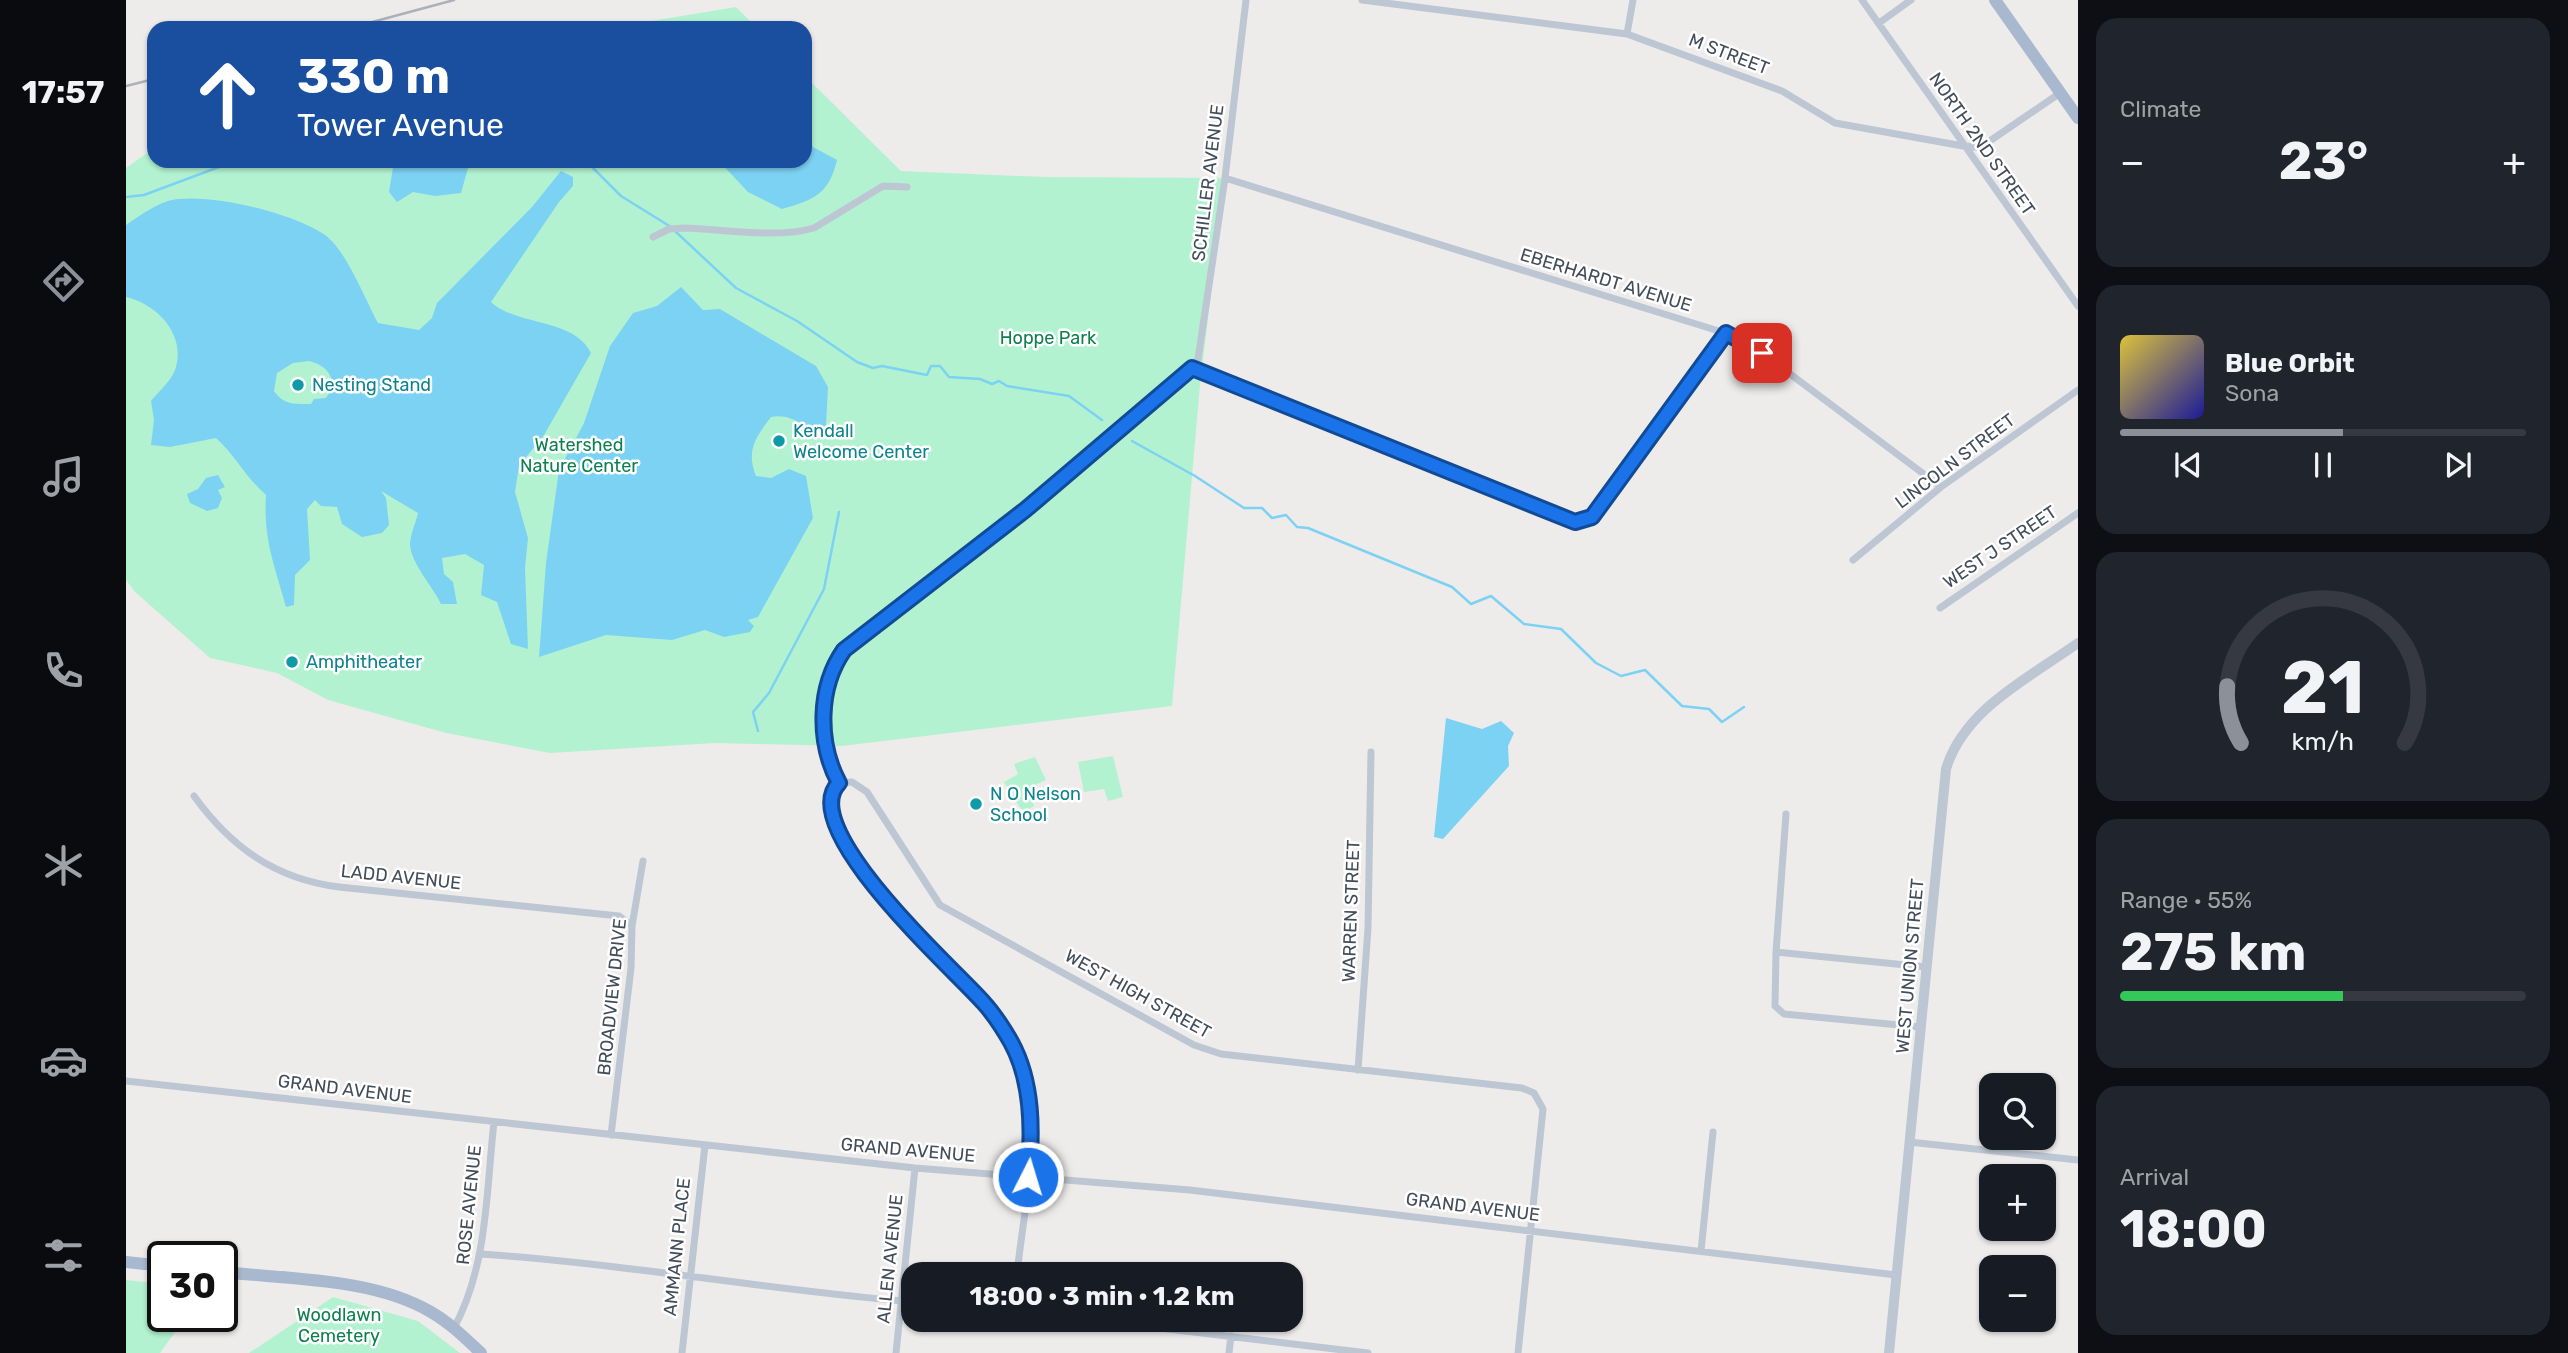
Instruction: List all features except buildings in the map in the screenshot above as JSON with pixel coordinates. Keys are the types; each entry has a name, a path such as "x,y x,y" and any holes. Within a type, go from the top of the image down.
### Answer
{"main road":[{"path":"1995,0 2078,118"},
{"path":"126,1262 147,1264"},
{"path":"238,1274 371,1289 409,1301 454,1328 481,1353"}],"street":[{"name":"SCHILLER AVENUE","path":"1192,368 1202,348 1246,0"},
{"name":"M STREET","path":"1362,0 1627,34 1782,91 1835,123 1963,146 1982,147 2060,93"},
{"path":"1627,34 1633,0"},
{"name":"NORTH 2ND STREET","path":"1862,0 2078,306"},
{"path":"1879,23 1911,0"},
{"name":"EBERHARDT AVENUE","path":"1225,178 1726,333 1762,353 1941,487"},
{"path":"653,237 669,229 684,228 774,234 802,231 814,228 883,186 907,187"},
{"path":"1018,1262 1031,1149 1029,1102 1017,1055 984,1003 886,900 858,866 836,827 832,794 839,783 830,763 824,705 826,681 844,650 1025,510 1192,368 1569,520 1583,522 1592,517 1628,470 1726,333"},
{"name":"LINCOLN STREET","path":"1853,560 1941,487 2078,390"},
{"name":"WEST J STREET","path":"1940,608 2078,513"},
{"name":"WEST UNION STREET","path":"1889,1353 1943,784 1955,743 1974,718 2078,643"},
{"name":"WARREN STREET","path":"1358,1070 1368,928 1371,752"},
{"name":"WEST HIGH STREET","path":"839,783 852,782 867,792 931,895 950,911 1206,1050 1522,1088 1539,1099 1543,1109 1531,1230"},
{"name":"LADD AVENUE","path":"194,796 208,815 249,855 301,880 339,887 619,916 632,926"},
{"path":"1787,814 1776,952 1775,1006 1784,1014 1920,1027"},
{"name":"BROADVIEW DRIVE","path":"611,1135 631,968 632,926 643,861"},
{"path":"1776,952 1926,967"},
{"name":"GRAND AVENUE","path":"126,1081 915,1168 1190,1190 1896,1275"},
{"name":"ROSE AVENUE","path":"454,1328 473,1288 481,1254 494,1122"},
{"path":"1701,1251 1713,1132"},
{"path":"1909,1142 2078,1160"},
{"name":"AMMANN PLACE","path":"682,1353 705,1145"},
{"name":"ALLEN AVENUE","path":"905,1262 915,1168"},
{"path":"1518,1353 1531,1230"},
{"path":"481,1254 619,1266 901,1301"},
{"name":"ALLEN AVENUE","path":"896,1353 901,1301"},
{"path":"1197,1332 1368,1353"},
{"path":"1228,1353 1231,1336"}],"green space":[{"path":"736,7 750,21 651,21"},
{"name":"Watershed Nature Center","path":"812,83 901,171 1045,177 1225,178 1200,385 1172,706 842,746 715,743 550,753 446,733 328,700 277,673 210,658 135,592 126,580 126,168 147,153 147,168 812,168"},
{"path":"1113,756 1123,797 1108,801 1104,789 1084,792 1078,762"},
{"path":"1035,757 1046,780 1028,788 1034,806 1026,811 1020,808 1004,782 1018,774 1014,764"},
{"path":"126,1280 147,1282 147,1332 175,1332 160,1353 126,1353"},
{"name":"Woodlawn Cemetery","path":"333,1297 418,1321 460,1353 249,1353"}],"water":[{"path":"812,146 837,160 825,188 803,202 782,209 748,192 726,168 812,168"},
{"path":"393,168 468,168 461,193 435,196 413,192 397,202 389,192"},
{"path":"561,171 573,177 573,186 559,202 491,302 502,310 572,334 583,342 591,353 544,435 519,466 515,492 528,538 525,568 528,649 511,644 497,602 481,595 484,565 465,554 442,558 444,574 453,582 457,604 441,604 411,552 410,541 418,513 381,491 386,498 389,525 382,533 362,537 342,524 337,507 321,506 315,500 307,509 310,560 295,575 294,605 286,607 268,539 266,495 216,438 170,447 151,445 154,420 151,401 175,370 177,345 167,323 158,314 148,306 126,297 126,225 162,203 184,199 204,199 249,206 293,219 333,242 348,263 378,323 419,330 432,318 437,303 532,207","holes":["309,361 322,366 330,374 332,385 326,398 314,399 311,404 294,404 282,399 274,391 277,373 293,363"]},
{"path":"681,287 703,310 720,309 816,366 828,387 826,426 819,437 791,419 771,417 760,432 752,452 756,476 771,478 789,469 806,476 813,518 758,617 748,620 754,626 750,632 724,637 705,630 672,640 606,635 539,657 546,563 559,470 584,423 610,346 633,313 657,306"},
{"path":"218,475 225,487 218,490 222,498 218,508 207,511 190,503 187,494 198,489 206,478"},
{"path":"1446,718 1482,729 1501,721 1514,733 1508,746 1509,766 1443,839 1434,837"}],"waterway":[{"path":"126,197 144,195 216,168"},
{"path":"593,168 621,196 671,227"},
{"path":"676,232 736,288 797,321 857,362 873,368 882,366 927,375 931,366 940,366 949,377 980,379 992,384 999,381 1007,386 1069,396 1102,420"},
{"path":"1132,441 1195,476 1244,508 1262,508 1272,518 1286,515 1297,527 1308,528 1452,587 1471,604 1491,596 1524,624 1561,629 1596,663 1621,676 1645,670 1682,706 1709,709 1722,722 1744,707"},
{"path":"758,731 753,712 769,693 824,589 839,512"}],"railway":[{"path":"376,21 454,0"},
{"path":"126,86 147,81"}],"place":[{"name":"Nesting Stand","path":"298,385"},
{"name":"Kendall Welcome Center","path":"779,441"},
{"name":"Amphitheater","path":"292,662"},
{"name":"N O Nelson School","path":"976,804"}],"route":[{"path":"1028,1177 1031,1149 1029,1102 1025,1080 1011,1041 984,1003 871,884 836,827 831,804 834,787 839,783 830,763 827,747 824,693 834,663 844,650 1025,510 1184,378 1192,368 1575,522 1583,522 1592,517 1628,470 1726,333 1762,353"}],"park label":[{"name":"Hoppe Park","path":"1048,338"}]}
